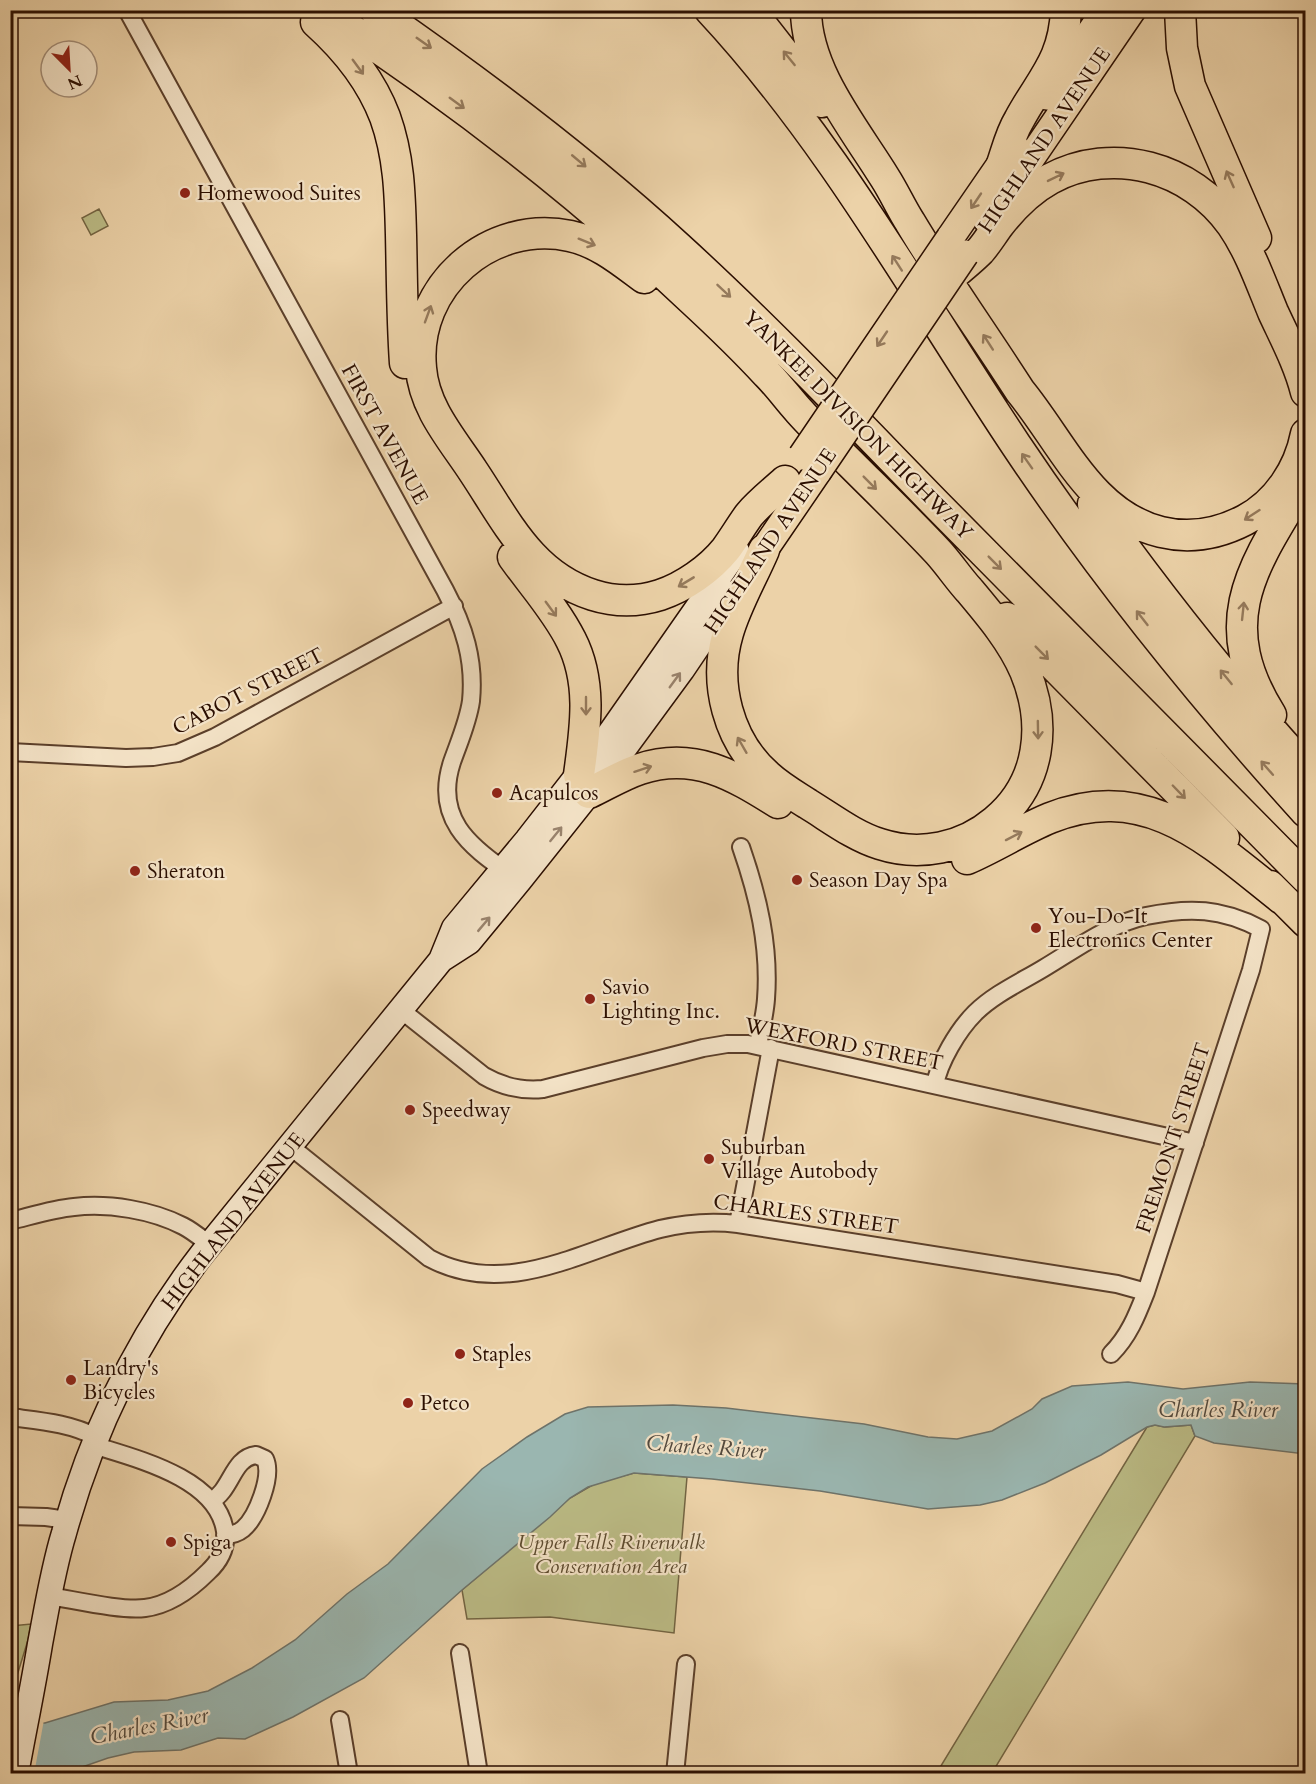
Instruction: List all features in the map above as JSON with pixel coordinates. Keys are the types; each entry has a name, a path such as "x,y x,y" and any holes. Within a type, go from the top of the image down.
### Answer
{"highway":[{"path":"302,10 332,37 356,65 371,88 385,117 396,156 399,178 405,355 410,393 418,414 430,435 573,643 581,669 586,701 584,784 656,765 674,763 703,765 744,782 866,857 892,864 919,867 945,865 968,859 1041,822 1067,812 1096,808 1128,808 1163,816 1194,832 1216,846 1282,899"},
{"path":"322,10 456,102 589,208 705,313 769,375 800,412"},
{"name":"YANKEE DIVISION HIGHWAY","path":"375,10 443,57 542,132 620,196 695,263 785,350 1305,878"},
{"path":"710,10 759,66 810,132 853,194 1017,447 1104,569 1188,676 1305,812"},
{"path":"750,10 813,88 879,183 910,223 1020,391 1035,421 1059,457 1148,579 1230,682 1305,769"},
{"path":"806,10 813,48 831,92 886,179 910,223"},
{"path":"1002,164 1018,121 1056,60 1064,37 1066,10"},
{"path":"1180,10 1183,57 1193,96 1305,347"},
{"path":"959,258 981,249 1021,201 1039,186 1060,175 1083,166 1106,163 1132,164 1166,172 1203,194 1221,211 1236,231 1294,358 1305,392"},
{"path":"785,481 750,514 717,559 706,569 676,588 651,598 628,601 599,597 574,589 551,575 529,553 438,418 428,399 423,384 420,358 422,336 431,307 441,288 456,269 492,245 522,235 542,233 571,236 603,249 702,325 800,412 939,554 990,600 1305,922"},
{"path":"1020,391 1041,416 1088,484 1104,502 1131,521 1167,534 1188,536 1210,534 1236,525 1255,514 1275,496 1292,473 1300,456 1305,434"},
{"path":"1305,480 1254,568 1244,604 1242,627 1247,661 1262,698 1275,721 1305,757"},
{"path":"764,550 732,621 723,657 726,707 740,743 752,760 770,778 850,830 881,845 915,850 957,844 979,833 998,819 1015,801 1028,778 1038,738 1034,699 1020,660 990,616 939,554"}],"main road":[{"name":"HIGHLAND AVENUE","path":"584,784 654,674 785,481 810,463 959,258 1002,164 1106,10"},
{"name":"HIGHLAND AVENUE","path":"18,1764 49,1596 67,1520 95,1441 115,1394 149,1332 185,1276 441,960 469,942 511,875 584,784 677,677 764,550 810,463 959,258 1132,10"}],"street":[{"name":"FIRST AVENUE","path":"128,10 454,606 469,648 472,681 468,715 449,773 447,794 449,811 456,827 465,838 511,875"},
{"name":"CABOT STREET","path":"10,752 140,758 178,753 215,737 454,606"},
{"path":"738,1224 765,1047 766,998 765,943 758,900 741,847"},
{"name":"FREMONT STREET","path":"935,1085 945,1056 975,1013 1010,988 1119,925 1148,915 1199,910 1228,914 1261,929 1251,970 1146,1292 1132,1326 1123,1341 1111,1354"},
{"name":"WEXFORD STREET","path":"401,1010 484,1076 517,1089 543,1089 715,1045 737,1043 765,1047 1195,1143"},
{"name":"CHARLES STREET","path":"291,1147 429,1258 448,1267 470,1273 506,1274 531,1271 660,1229 698,1222 738,1224 1106,1282 1146,1292"},
{"path":"10,1221 72,1207 93,1206 124,1209 156,1216 185,1226 210,1245"},
{"path":"10,1417 81,1429 95,1441 182,1478 199,1488 211,1501 221,1518 225,1535 224,1551 215,1565 192,1586 155,1606 131,1608 49,1596"},
{"path":"211,1501 227,1488 243,1460 256,1455 265,1459 268,1467 267,1477 254,1514 240,1531 225,1535"},
{"path":"10,1516 67,1520"},
{"path":"460,1653 479,1773"},
{"path":"675,1773 686,1664"},
{"path":"340,1720 349,1773"}],"green space":[{"path":"99,209 108,226 91,235 82,218"},
{"path":"1155,1425 1165,1427 1191,1425 1195,1436 992,1773 936,1774 1147,1427"},
{"name":"Upper Falls Riverwalk Conservation Area","path":"634,1473 687,1477 674,1633 550,1617 467,1619 462,1590 570,1498 596,1483"},
{"path":"31,1624 28,1640 11,1695 11,1626"}],"water":[{"name":"Charles River","path":"1128,1382 1183,1389 1250,1382 1305,1384 1305,1454 1214,1443 1195,1436 1191,1425 1164,1427 1155,1425 1147,1427 1101,1455 1045,1483 1002,1500 980,1505 928,1509 820,1491 634,1473 588,1487 570,1498 364,1678 293,1717 245,1739 218,1738 181,1750 134,1752 108,1758 65,1773 11,1774 32,1723 45,1723 114,1702 168,1700 208,1691 252,1668 295,1640 347,1594 388,1564 482,1469 527,1437 565,1414 588,1407 673,1405 726,1408 864,1424 928,1437 957,1439 992,1431 1032,1409 1042,1399 1072,1386"}],"pier":[{"path":"10,1718 44,1720 34,1774 11,1773"}],"place":[{"name":"Homewood Suites","path":"185,193"},
{"name":"Acapulcos","path":"497,793"},
{"name":"Sheraton","path":"135,871"},
{"name":"Season Day Spa","path":"797,880"},
{"name":"You-Do-It Electronics Center","path":"1036,928"},
{"name":"Savio Lighting Inc.","path":"590,999"},
{"name":"Speedway","path":"410,1110"},
{"name":"Suburban Village Autobody","path":"709,1159"},
{"name":"Staples","path":"460,1354"},
{"name":"Landry's Bicycles","path":"71,1380"},
{"name":"Petco","path":"408,1403"},
{"name":"Spiga","path":"171,1542"}]}
